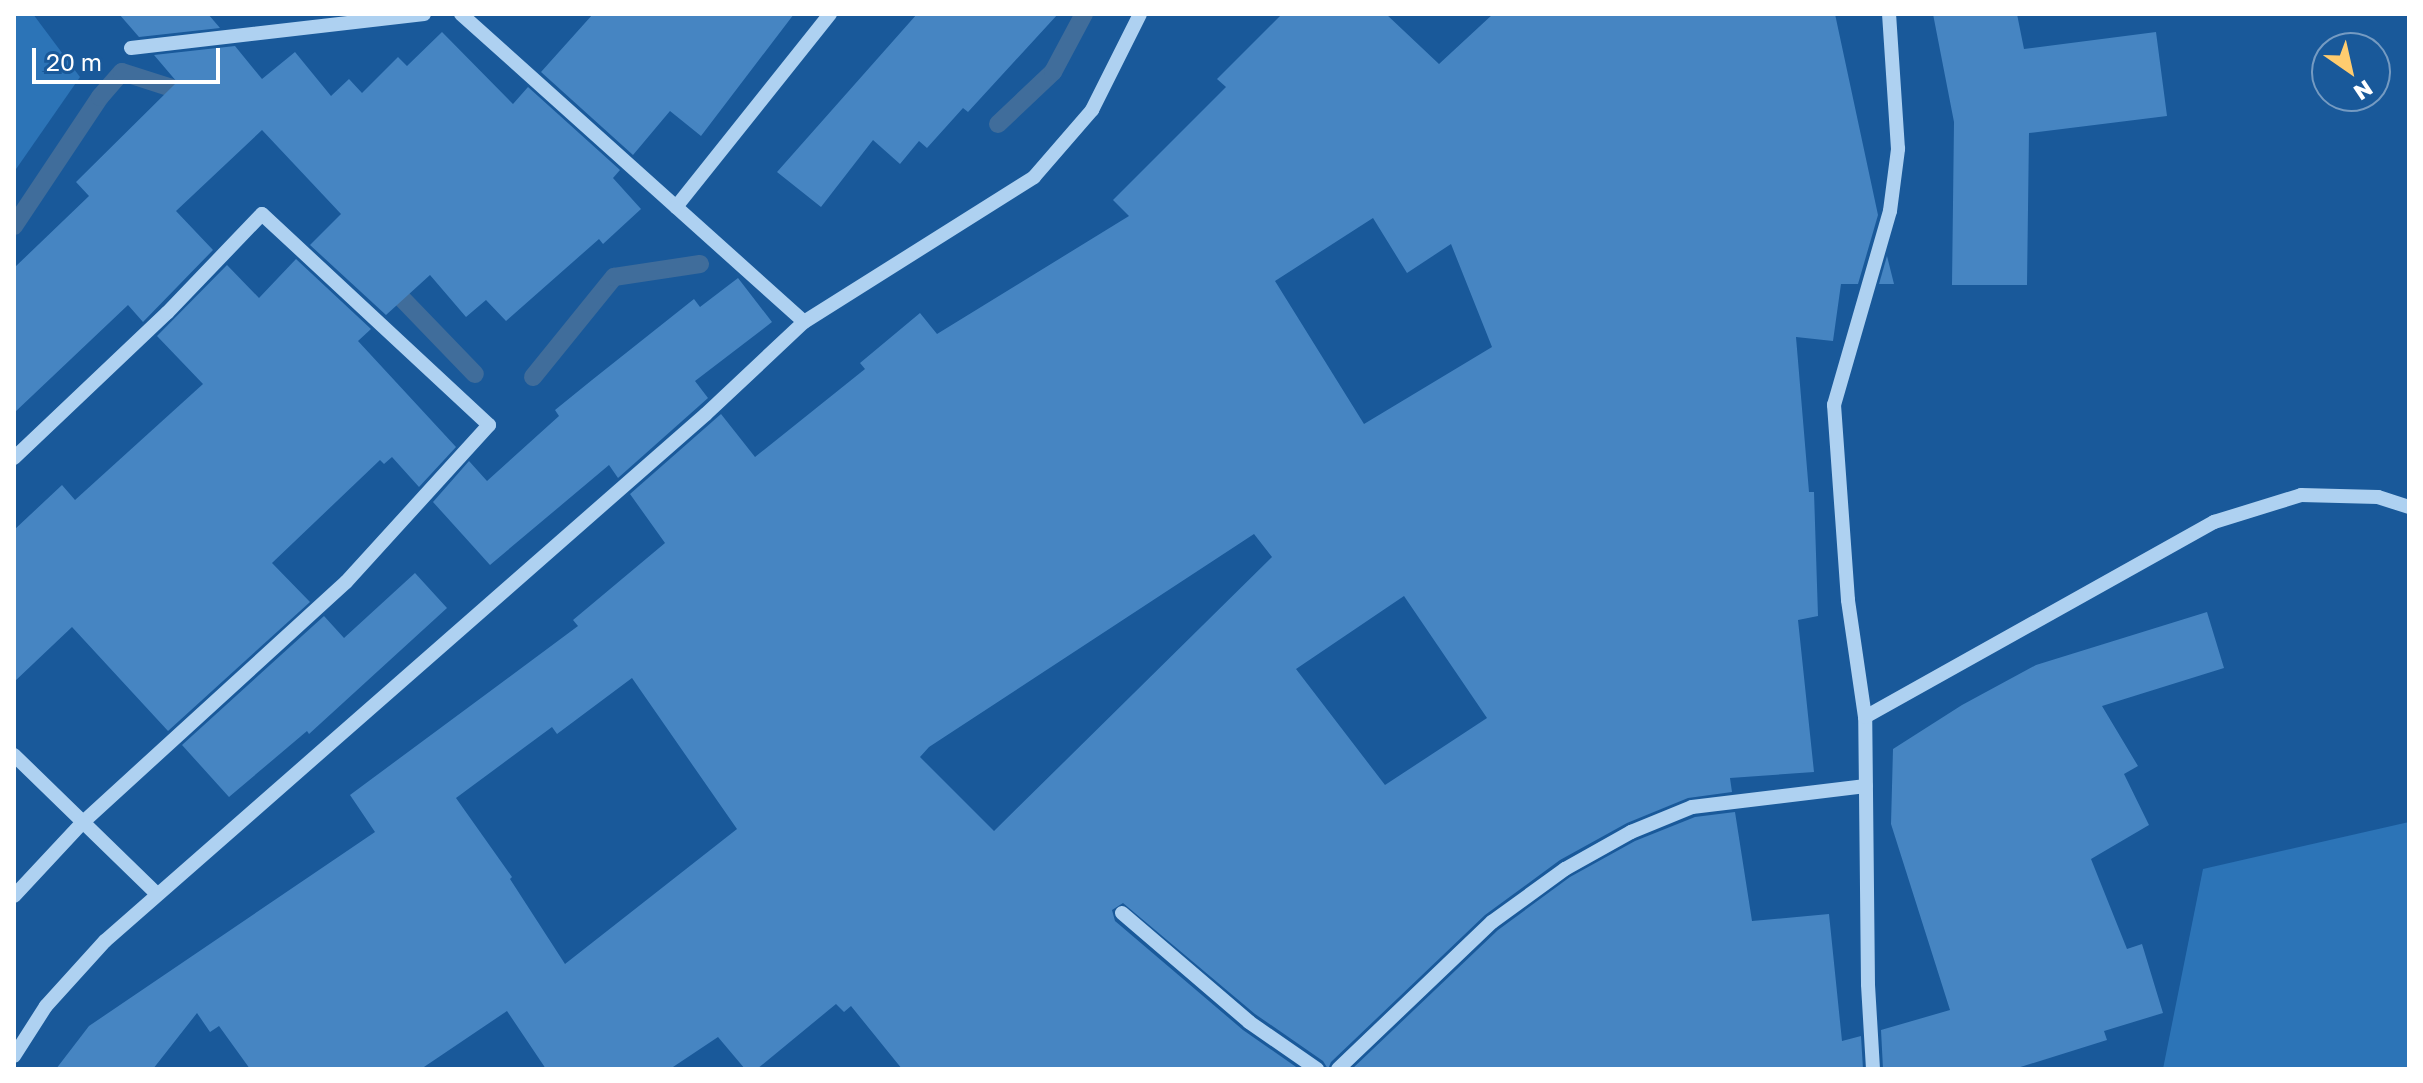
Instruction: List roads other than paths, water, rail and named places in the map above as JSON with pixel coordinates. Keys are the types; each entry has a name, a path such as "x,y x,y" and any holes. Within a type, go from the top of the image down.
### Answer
{"street":[{"path":"131,48 424,14"},
{"path":"461,14 804,322"},
{"path":"676,207 830,14"},
{"path":"14,1056 46,1006 105,941 706,414 804,322 1034,177 1092,110 1140,14"},
{"path":"1873,1069 1868,984 1865,717 1848,600 1834,405 1890,211 1898,149 1889,14"},
{"path":"14,458 167,313 262,214 489,425 346,582 83,822 14,896"},
{"path":"706,414 716,427"},
{"path":"1865,717 2214,522 2301,495 2378,497 2409,507"},
{"path":"14,755 157,894"},
{"path":"1338,1069 1492,922 1565,869 1631,832 1692,807 1866,786"},
{"path":"1122,913 1249,1022 1317,1069"}],"waterway":[{"path":"998,124 1053,72 1084,14"},
{"path":"14,226 100,97 122,72 175,89 190,102"},
{"path":"533,377 614,277 700,264"},
{"path":"388,284 475,374"}]}
